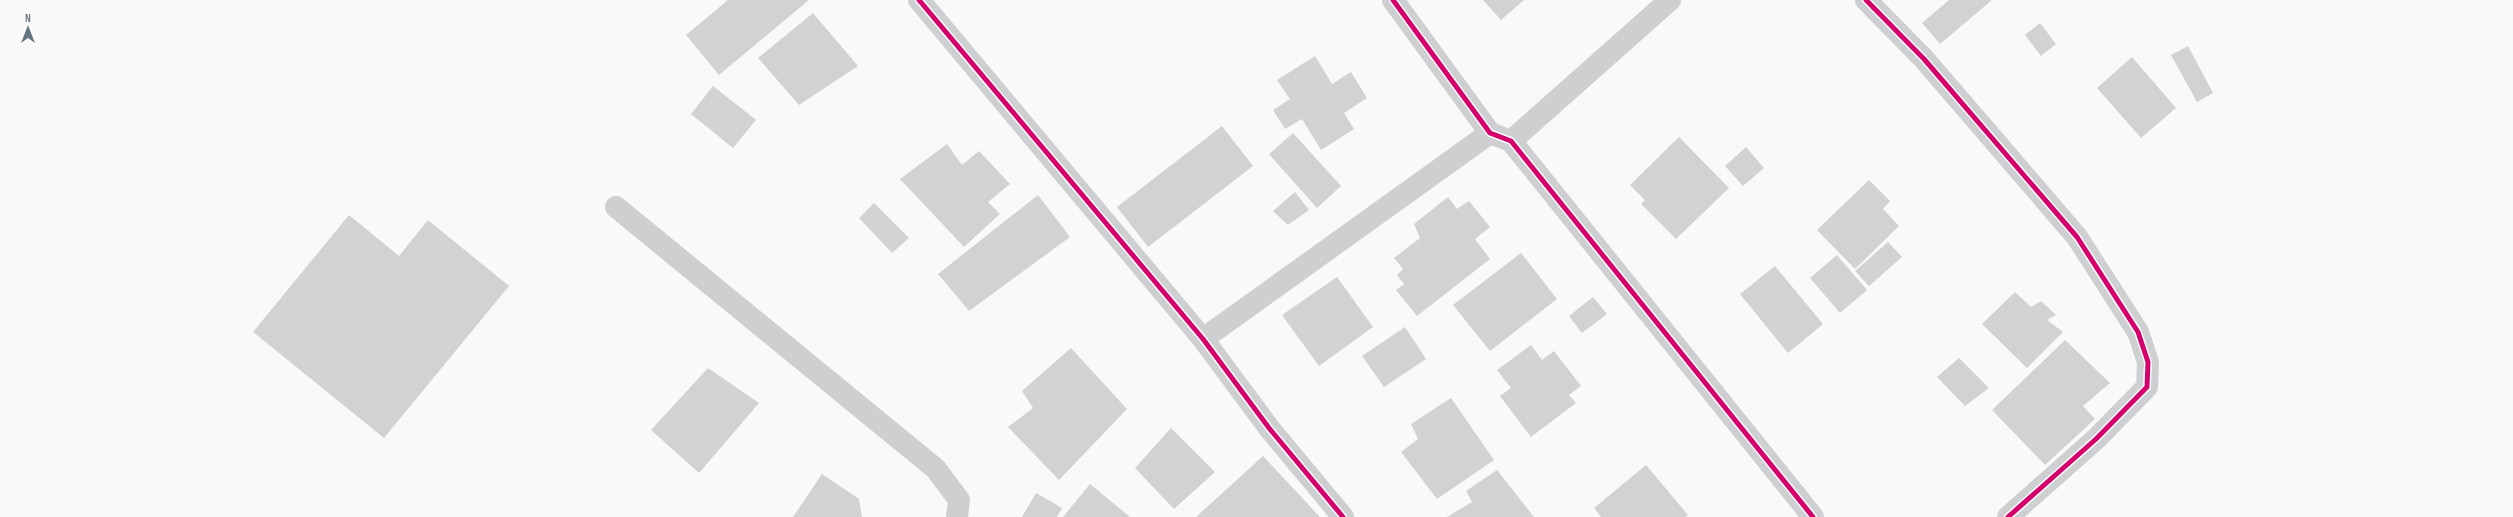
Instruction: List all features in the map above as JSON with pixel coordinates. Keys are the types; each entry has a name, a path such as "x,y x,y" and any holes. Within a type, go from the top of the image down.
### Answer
{"street":[{"path":"919,0 1203,339 1269,428 1343,517"},
{"path":"1393,0 1490,134 1511,141 1813,517"},
{"path":"1511,141 1670,0"},
{"path":"1866,0 1924,59 2077,237 2138,332 2148,362 2147,387 2134,402 2096,439 2008,517"},
{"path":"1203,339 1490,134"},
{"path":"616,206 936,469 959,500 957,517"}],"building":[{"path":"728,0 809,0 719,75 686,35"},
{"path":"1483,0 1524,0 1501,20"},
{"path":"1949,0 1992,0 1940,44 1922,23"},
{"path":"813,13 858,66 799,105 758,58"},
{"path":"2040,23 2056,44 2041,56 2025,35"},
{"path":"2188,46 2213,93 2197,102 2171,55"},
{"path":"1315,56 1332,84 1351,72 1367,98 1344,113 1354,129 1321,150 1302,119 1285,129 1273,110 1290,99 1277,80"},
{"path":"2132,57 2176,108 2141,138 2097,88"},
{"path":"713,86 756,120 733,148 691,114"},
{"path":"1222,126 1253,166 1148,247 1117,207"},
{"path":"1293,133 1341,186 1317,208 1269,154"},
{"path":"1679,137 1729,188 1676,239 1641,204 1645,200 1630,185"},
{"path":"947,144 962,165 979,151 1010,184 988,202 1000,214 964,247 900,179"},
{"path":"1746,147 1764,168 1743,186 1725,166"},
{"path":"1869,180 1890,201 1883,209 1899,226 1855,269 1817,230"},
{"path":"1295,192 1309,210 1288,225 1273,211"},
{"path":"1038,195 1070,237 969,311 938,274"},
{"path":"1448,197 1457,209 1469,201 1490,227 1475,239 1490,259 1417,316 1396,290 1404,284 1397,275 1403,269 1394,258 1420,238 1414,224"},
{"path":"874,203 909,238 892,253 859,218"},
{"path":"349,215 399,256 428,220 509,286 384,438 253,332"},
{"path":"1888,242 1902,257 1869,286 1855,271"},
{"path":"1521,253 1557,299 1490,351 1453,305"},
{"path":"1837,255 1867,290 1840,313 1810,278"},
{"path":"1775,266 1823,324 1788,353 1740,294"},
{"path":"1337,277 1373,327 1319,366 1282,315"},
{"path":"2015,292 2031,307 2041,301 2056,315 2047,320 2063,332 2027,368 1982,324"},
{"path":"1593,297 1607,314 1582,333 1569,316"},
{"path":"1405,327 1426,359 1384,387 1362,356"},
{"path":"2065,340 2110,383 2083,406 2095,419 2045,465 1992,410"},
{"path":"1531,345 1542,360 1554,351 1581,386 1569,395 1576,403 1531,437 1500,396 1511,388 1497,370"},
{"path":"1071,348 1127,409 1059,480 1008,427 1033,408 1022,391"},
{"path":"1959,358 1989,388 1965,406 1937,377"},
{"path":"708,368 759,403 699,473 651,430"},
{"path":"1451,398 1494,460 1437,499 1401,452 1418,439 1411,424"},
{"path":"1171,428 1215,472 1174,509 1135,468"},
{"path":"1263,456 1320,517 1196,517"},
{"path":"1646,465 1688,515 1685,517 1601,517 1594,508"},
{"path":"1497,470 1534,517 1447,517 1472,502 1466,491"},
{"path":"822,474 859,499 862,517 793,517"},
{"path":"1090,484 1130,517 1063,517"},
{"path":"1036,493 1062,508 1057,517 1022,517"}],"cycle path":[{"path":"919,0 1203,339 1269,428 1343,517"},
{"path":"1393,0 1490,133 1511,141 1813,517"},
{"path":"1866,0 1924,59 2077,237 2138,332 2148,362 2147,387 2096,439 2008,517"}]}
